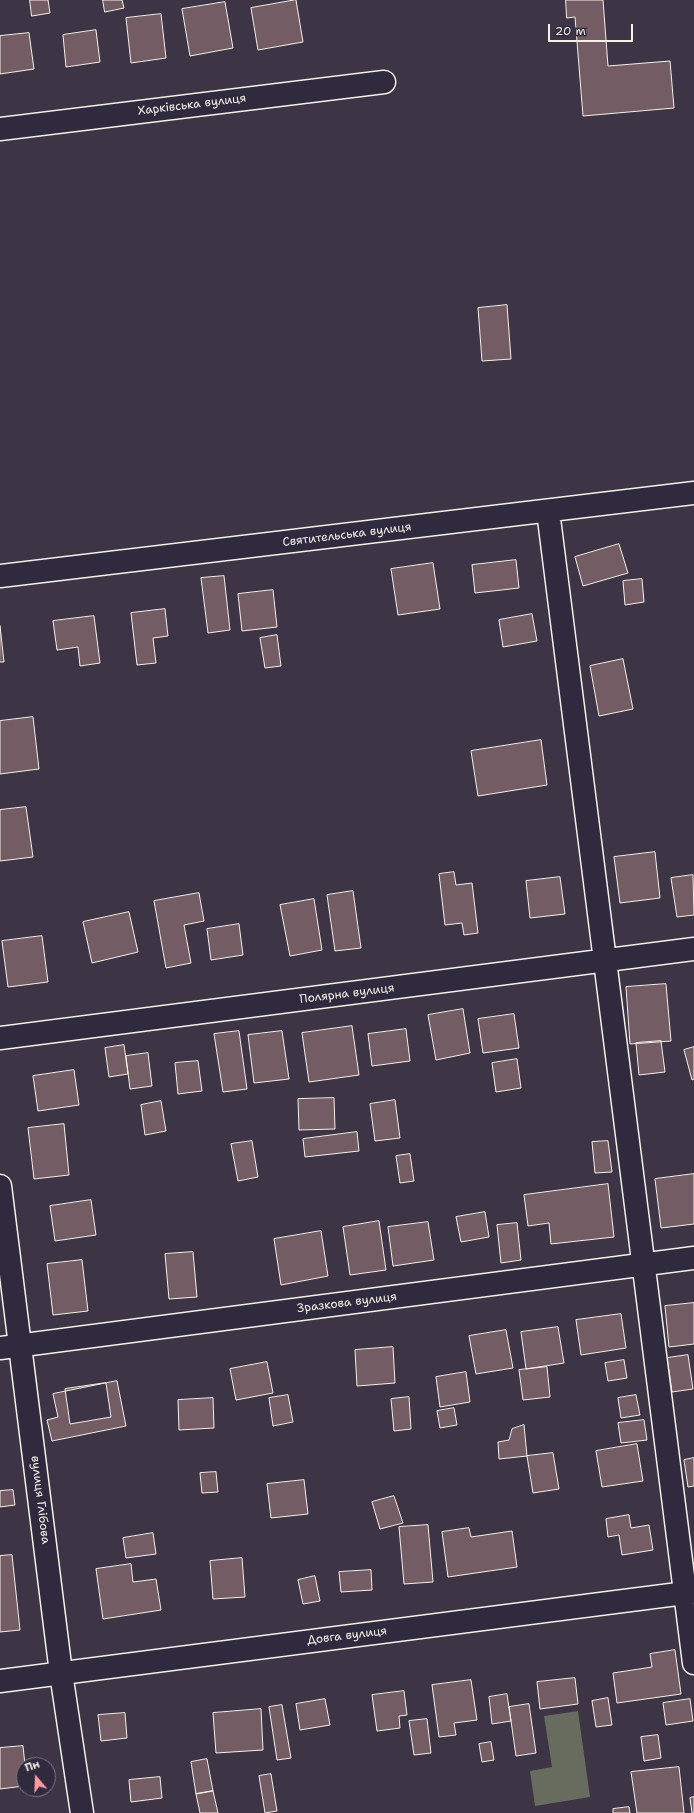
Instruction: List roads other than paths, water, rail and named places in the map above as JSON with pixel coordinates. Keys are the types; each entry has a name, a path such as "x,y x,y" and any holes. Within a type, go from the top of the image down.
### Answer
{"street":[{"name":"Харківська вулиця","path":"0,129 384,82"},
{"name":"Святительська вулиця","path":"0,576 694,493"},
{"path":"548,511 644,1265 690,1592 694,1663"},
{"name":"Полярна вулиця","path":"0,1038 694,949"},
{"name":"вулиця Глібова","path":"0,1186 10,1346 62,1673 82,1813"},
{"name":"Зразкова вулиця","path":"10,1346 694,1258"},
{"name":"Довга вулиця","path":"0,1681 690,1592"}]}
